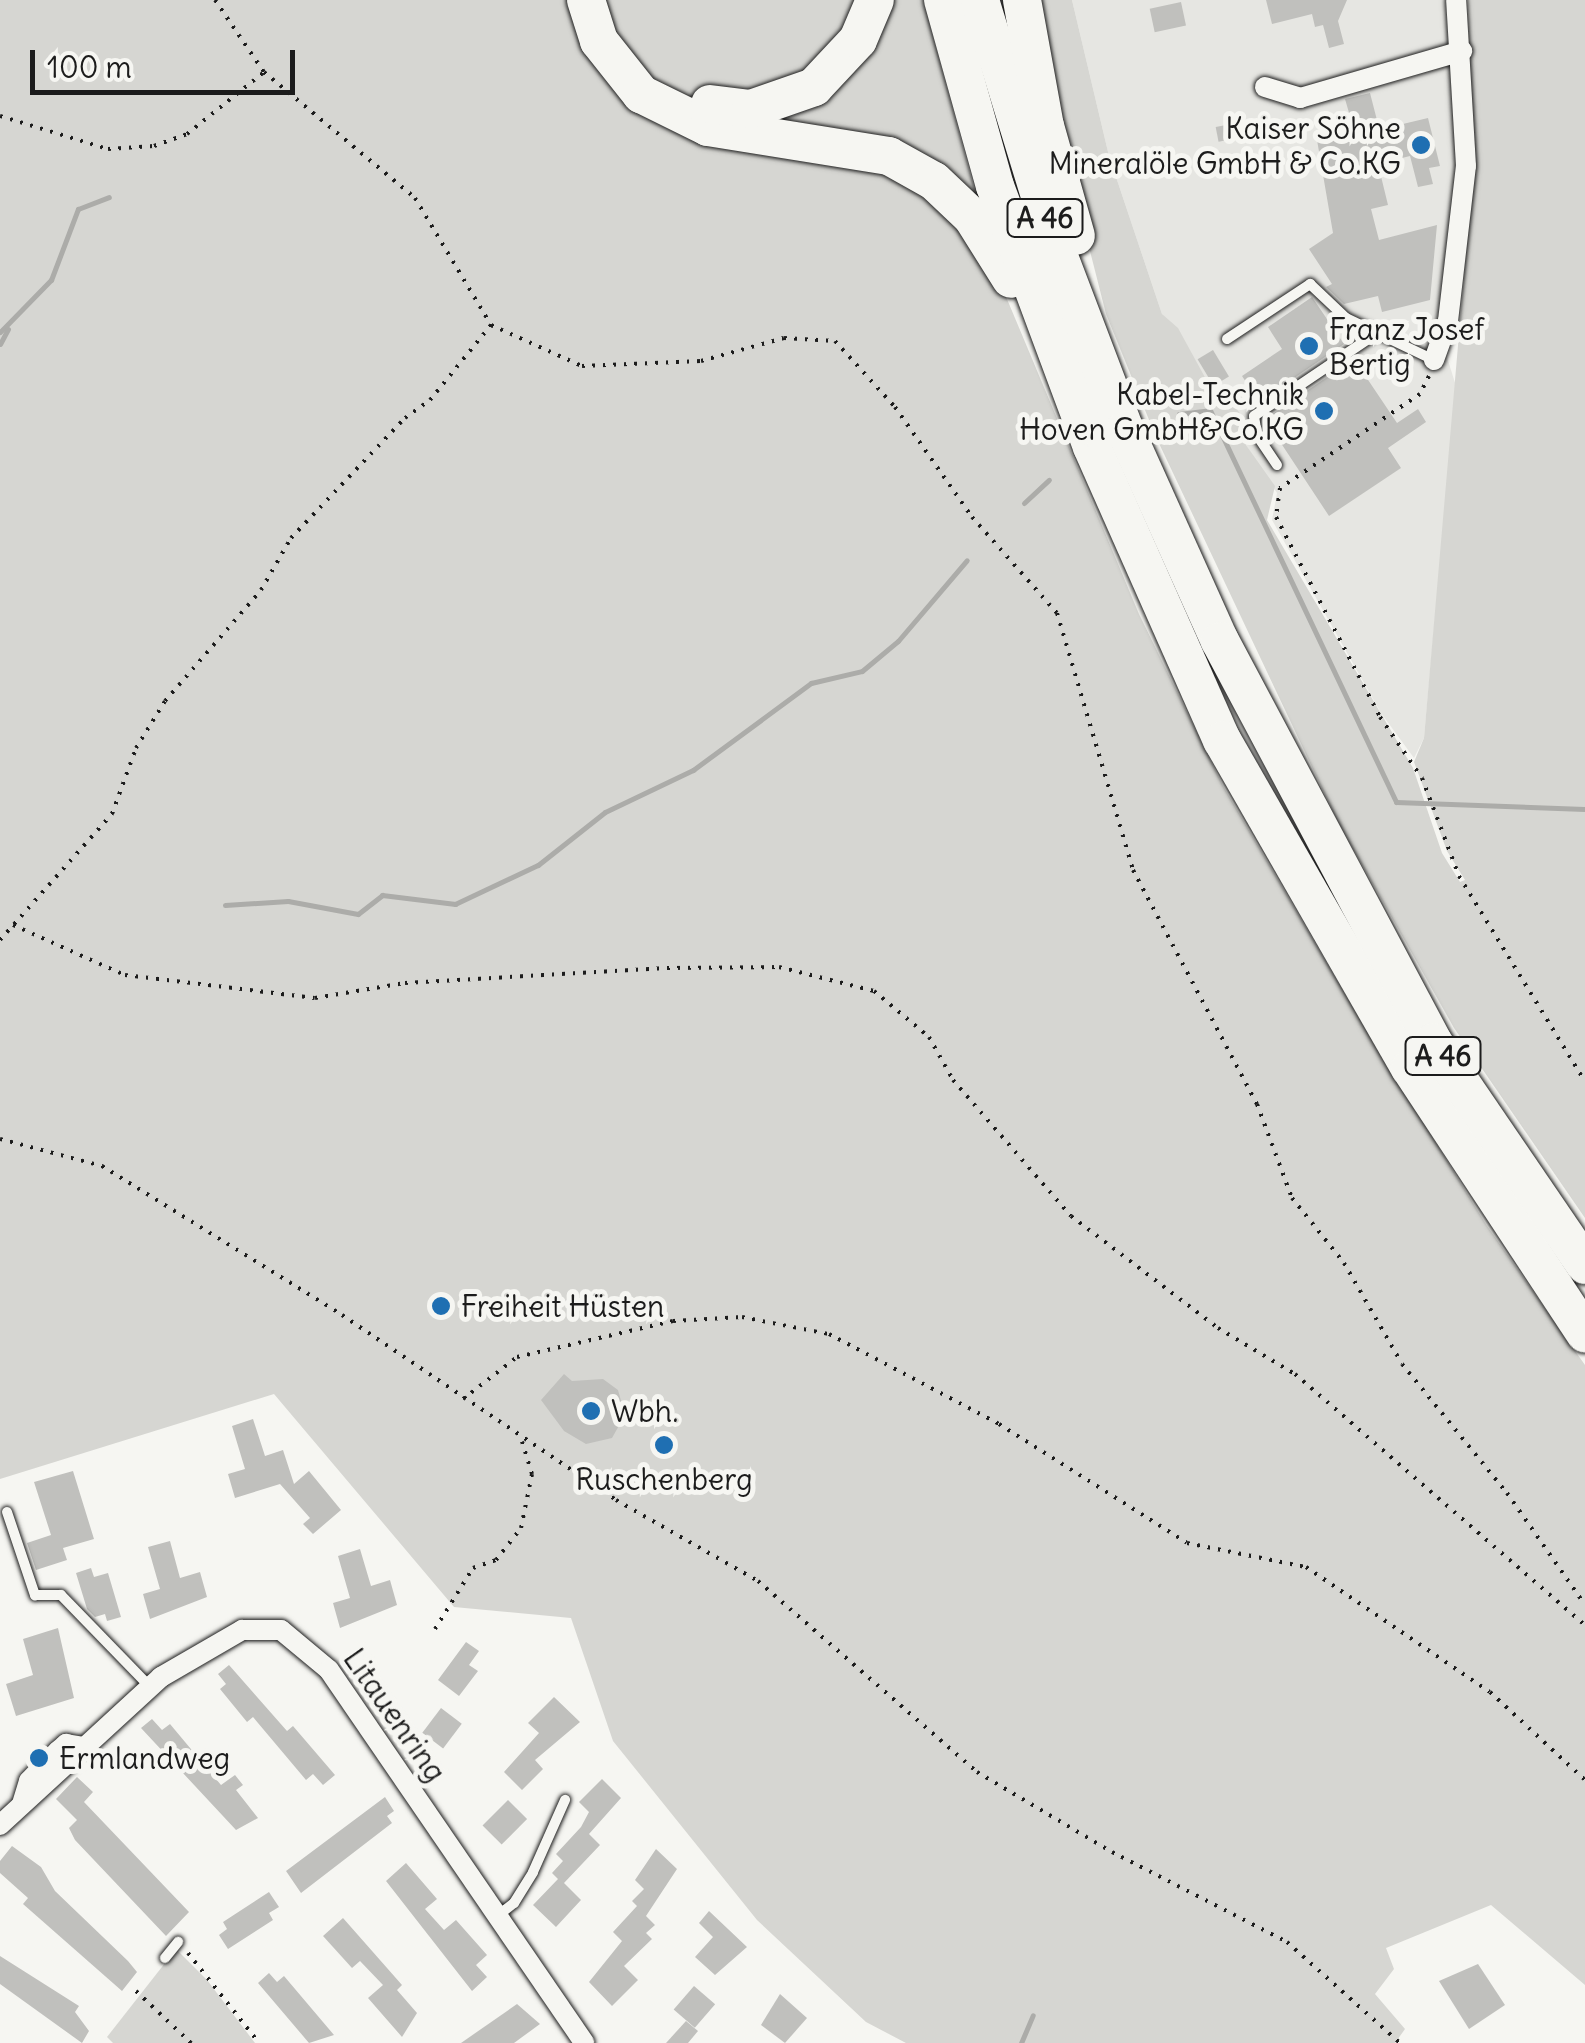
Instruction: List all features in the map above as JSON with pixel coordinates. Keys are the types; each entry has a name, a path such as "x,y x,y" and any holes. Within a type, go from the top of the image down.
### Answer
{"highway":[{"path":"586,0 599,41 624,77 672,114 708,127 865,148 934,181 991,244 1072,429 1109,439 1130,406 1045,126 1022,0"},
{"path":"610,0 620,36 658,80 698,102 751,109 814,87 842,64 875,0"},
{"name":"A 46","path":"943,0 995,186 1109,439 1414,1008 1585,1265"},
{"name":"A 46","path":"980,0 1109,439 1222,740 1410,1068 1585,1333"}],"street":[{"path":"1434,360 1448,321 1466,166 1456,0"},
{"path":"1265,86 1300,98 1462,51"},
{"name":"Litauenring","path":"8,1811 29,1781 66,1744 83,1748 150,1687 242,1630 262,1627 297,1637 329,1670 584,2043"}],"lane":[{"path":"1227,339 1310,284 1346,318 1434,360"},
{"path":"1277,465 1256,435 1254,416 1377,333"},
{"path":"7,1512 34,1595 61,1595 150,1687"},
{"path":"496,1917 514,1904 533,1872 564,1800"},
{"path":"165,1958 178,1942"}],"path":[{"path":"215,0 264,72 415,198 491,325 582,366 701,361 784,338 835,341 895,407 972,517 1058,613 1133,870 1257,1104 1292,1198 1344,1264 1402,1364 1507,1493 1585,1604"},
{"path":"0,116 108,149 154,146 188,134 264,72"},
{"path":"0,940 112,814 136,748 166,701 261,590 291,538 404,418 430,400 491,325"},
{"path":"1434,360 1420,394 1280,488 1275,504 1311,591 1380,717 1422,778 1459,876 1585,1082"},
{"path":"13,925 125,976 315,998 405,983 667,968 778,967 874,991 929,1036 954,1080 1071,1216 1218,1328 1296,1374 1585,1625"},
{"path":"0,1139 102,1166 342,1314 521,1440 758,1581 977,1772 1177,1888 1286,1942 1400,2043"},
{"path":"463,1399 517,1356 672,1322 742,1316 829,1334 999,1424 1186,1543 1306,1567 1490,1692 1585,1780"},
{"path":"436,1629 473,1568 496,1560 521,1528 532,1474 521,1440"},
{"path":"178,1942 260,2043"},
{"path":"136,1991 192,2043"}],"shaded area":[{"path":"0,0 923,0 999,280 1139,614 1223,786 1356,1013 1487,1226 1585,1365 1585,1985 1491,1905 1386,1948 1394,1969 1375,1994 1405,2029 1395,2043 906,2043 866,2022 757,1920 613,1741 571,1618 454,1607 274,1394 0,1479"},
{"path":"1037,0 1072,0 1109,156 1162,314 1178,328 1219,403 1229,399 1242,416 1246,445 1275,486 1267,520 1413,768 1442,853 1460,882 1465,880 1447,851 1414,762 1424,738 1472,184 1468,0 1585,0 1585,1218 1454,1028 1338,822 1156,437 1106,314 1061,137"},
{"path":"1072,0 1445,0 1456,154 1446,286 1436,322 1456,386 1424,738 1414,758 1381,713 1272,520 1277,493 1246,445 1245,427 1219,403 1162,314 1109,156"},
{"path":"176,1949 207,1980 255,2043 113,2043 107,2037"}],"building":[{"path":"1266,0 1347,0 1338,21 1344,44 1329,48 1323,25 1315,27 1312,14 1272,24"},
{"path":"1181,2 1186,25 1155,32 1150,9"},
{"path":"1370,93 1378,124 1386,128 1428,118 1440,166 1429,168 1433,184 1418,187 1410,156 1378,164 1388,205 1371,209 1379,240 1437,225 1430,300 1382,312 1378,296 1344,304 1326,287 1332,284 1309,249 1333,233 1317,140 1354,130 1345,99"},
{"path":"1252,120 1255,135 1219,142 1216,127"},
{"name":"Franz Josef Bertig","path":"1312,297 1344,344 1259,402 1242,376 1282,349 1268,327"},
{"path":"1213,350 1229,377 1214,386 1198,359"},
{"path":"1354,359 1397,423 1418,409 1426,422 1388,448 1401,468 1329,516 1265,419"},
{"name":"Wbh.","path":"564,1374 572,1381 603,1379 618,1390 625,1415 612,1438 586,1444 564,1431 541,1400"},
{"path":"253,1419 265,1456 283,1450 294,1484 309,1471 341,1510 313,1534 303,1524 310,1518 280,1484 235,1498 228,1474 245,1469 232,1426"},
{"path":"73,1471 94,1539 63,1548 67,1560 36,1570 27,1543 51,1535 34,1482"},
{"path":"170,1541 180,1578 200,1572 207,1597 150,1619 143,1594 160,1589 148,1547"},
{"path":"360,1549 371,1586 390,1580 397,1605 340,1628 333,1603 350,1598 338,1556"},
{"path":"91,1568 94,1577 108,1573 121,1617 107,1621 105,1614 95,1617 87,1609 76,1573"},
{"path":"58,1628 74,1698 16,1716 6,1684 33,1675 23,1639"},
{"path":"466,1642 479,1651 469,1665 478,1671 459,1696 438,1680"},
{"path":"229,1665 287,1731 293,1726 335,1775 323,1785 313,1774 306,1780 253,1717 247,1722 220,1689 226,1684 218,1674"},
{"path":"554,1697 580,1722 535,1760 543,1769 522,1790 504,1772 539,1733 528,1723"},
{"path":"441,1708 462,1724 443,1748 422,1733"},
{"path":"152,1719 162,1730 170,1724 221,1785 235,1775 243,1785 236,1790 258,1818 236,1830 141,1728"},
{"path":"77,1777 93,1792 84,1802 189,1912 166,1936 75,1840 69,1828 77,1820 56,1799"},
{"path":"602,1779 621,1798 589,1834 600,1845 564,1883 581,1900 556,1927 533,1905 558,1879 552,1873 563,1861 556,1854 589,1812 579,1802"},
{"path":"385,1797 394,1811 387,1816 392,1823 301,1893 286,1871"},
{"path":"508,1800 527,1819 502,1845 483,1825"},
{"path":"12,1846 41,1867 55,1891 137,1972 122,1991 23,1904 28,1898 0,1873 0,1861"},
{"path":"656,1849 677,1869 646,1916 655,1925 646,1933 652,1939 624,1966 638,1980 612,2006 589,1982 622,1941 613,1932 637,1906 632,1901 644,1889 635,1880"},
{"path":"406,1863 437,1899 425,1909 444,1930 456,1920 487,1955 476,1965 487,1977 472,1991 386,1881"},
{"path":"269,1892 279,1907 269,1913 273,1920 228,1949 219,1935 227,1929 223,1922"},
{"path":"709,1911 747,1947 715,1975 695,1957 713,1937 699,1923"},
{"path":"343,1918 402,1985 397,1990 417,2013 402,2037 368,1998 383,1985 360,1961 352,1968 323,1936"},
{"path":"0,1956 79,2006 75,2012 89,2031 82,2043 0,1984"},
{"path":"1478,1964 1505,2005 1469,2029 1439,1981"},
{"path":"269,1973 277,1982 284,1976 334,2035 309,2043 258,1983"},
{"path":"694,1986 715,2004 695,2028 674,2009"},
{"path":"780,1994 807,2018 785,2043 761,2025"},
{"path":"517,2004 540,2024 514,2043 461,2043"},
{"path":"686,2021 698,2031 688,2043 666,2043"}],"waterway":[{"path":"0,332 51,280 78,209 109,197"},
{"path":"0,344 8,329"},
{"path":"1179,414 1210,410 1396,802 1585,809"},
{"path":"1024,503 1049,480"},
{"path":"225,905 288,901 358,914 382,895 455,904 538,865 605,812 693,770 811,683 862,671 898,641 967,560"},
{"path":"1021,2043 1033,2015"}],"place":[{"name":"Kaiser Söhne Mineralöle GmbH & Co.KG","path":"1421,145"},
{"name":"Franz Josef Bertig","path":"1309,346"},
{"name":"Kabel-Technik Hoven GmbH&Co.KG","path":"1324,411"},
{"name":"Freiheit Hüsten","path":"441,1306"},
{"name":"Wbh.","path":"591,1411"},
{"name":"Ruschenberg","path":"664,1445"},
{"name":"Ermlandweg","path":"39,1758"}]}
